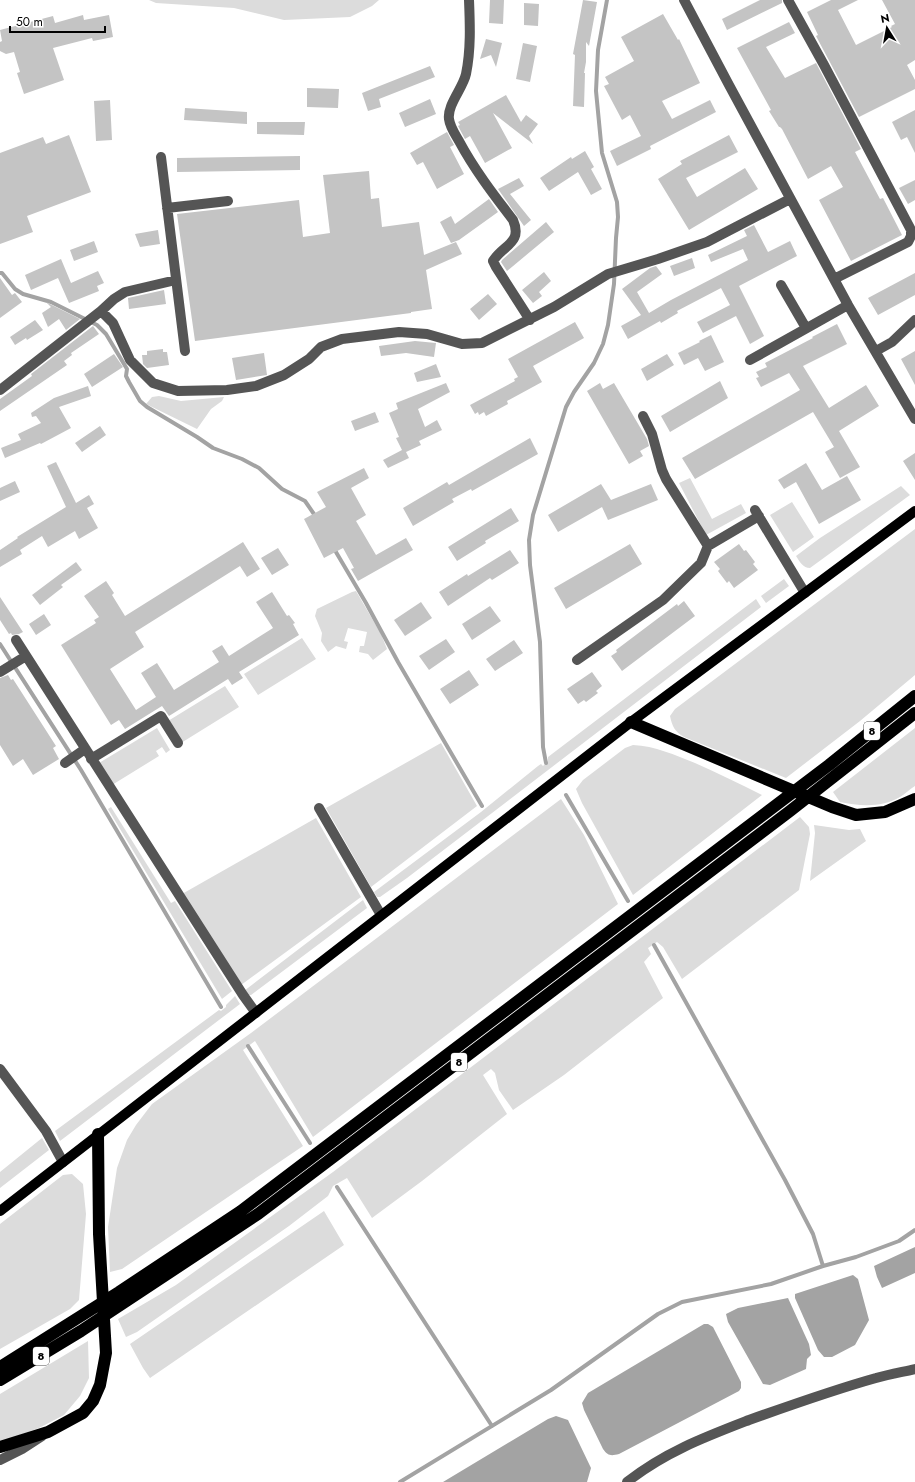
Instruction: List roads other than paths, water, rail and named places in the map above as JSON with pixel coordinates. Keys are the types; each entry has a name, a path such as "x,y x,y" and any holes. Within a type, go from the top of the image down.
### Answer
{"highway":[{"name":"8","path":"0,1367 119,1292 241,1210 829,765 915,696"},
{"name":"8","path":"0,1380 123,1304 258,1214 790,812 915,713"},
{"path":"631,722 832,807 856,815 885,812 915,799"},
{"path":"0,1447 48,1432 83,1413 93,1401 100,1385 106,1353 99,1234 98,1134"}],"main road":[{"path":"0,1211 631,722 915,511"}],"street":[{"path":"469,0 470,17 466,73 463,83 450,109 449,118 452,128 467,156 484,183 513,220 516,233 514,241 497,255 493,261 530,320"},
{"path":"684,0 848,305 915,419"},
{"path":"788,0 911,230 911,236 908,242 834,279"},
{"path":"161,157 185,351"},
{"path":"101,311 113,323 130,360 153,383 178,391 227,390 256,386 284,375 309,358 321,346 342,339 399,332 427,334 462,344 482,343 554,307 608,274 707,242 790,199"},
{"path":"168,208 228,201"},
{"path":"0,390 101,311 114,299 125,292 176,280"},
{"path":"781,285 806,328"},
{"path":"750,360 848,305"},
{"path":"876,351 892,342 915,320"},
{"path":"643,416 652,434 666,479 708,546"},
{"path":"577,660 663,600 701,563 708,546 757,513 806,593"},
{"path":"16,640 23,658 74,757 91,759 161,716 178,743"},
{"path":"3,670 23,658"},
{"path":"91,759 242,995 256,1013"},
{"path":"319,808 381,915"},
{"path":"0,1069 46,1131 63,1162"},
{"path":"627,1482 642,1470 667,1455 718,1432 811,1398 877,1377 915,1369"},
{"path":"0,1460 22,1449 48,1432"}],"waterway":[{"path":"546,763 543,747 540,642 530,565 529,540 533,515 566,407 574,392 594,363 603,344 608,325 614,284 618,217 617,202 602,153 596,91 598,50 607,0"},
{"path":"0,273 2,273 15,289 23,294 51,302 97,325 106,334 127,369 126,376 140,401 147,407 213,448 242,459 259,468 282,489 305,501 316,517"},
{"path":"333,547 482,806"},
{"path":"0,644 81,770 221,1007"},
{"path":"566,795 628,901"},
{"path":"654,945 785,1180 813,1234 823,1266"},
{"path":"248,1046 310,1143"},
{"path":"337,1187 492,1426"},
{"path":"400,1482 551,1390 658,1314 682,1302 771,1284 823,1266 856,1257 899,1241 915,1230"}]}
